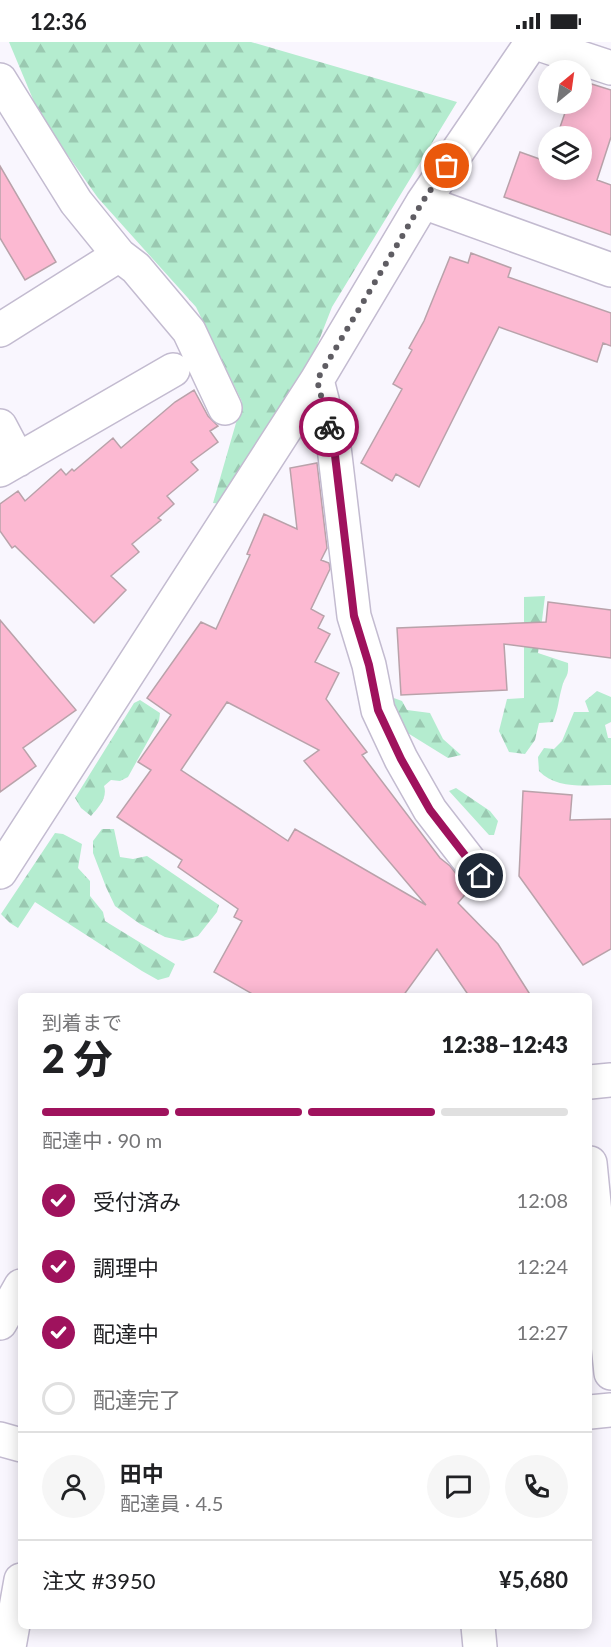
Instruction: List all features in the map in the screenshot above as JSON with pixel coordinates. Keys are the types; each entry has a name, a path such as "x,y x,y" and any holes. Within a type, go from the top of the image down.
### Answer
{"street":[{"path":"0,872 317,380 423,201 532,42 611,68"},
{"path":"0,80 76,202 119,255 136,268 189,331 225,408"},
{"path":"423,201 611,270"},
{"path":"0,330 119,255"},
{"path":"0,426 9,465 173,370"},
{"path":"317,380 334,447 354,616 369,665 378,710 401,759 430,810 481,876"},
{"path":"592,1082 611,1080"},
{"path":"592,1183 611,1373"},
{"path":"0,1323 18,1291"},
{"path":"592,1412 611,1410"},
{"path":"0,1439 18,1444"},
{"path":"9,1647 18,1597"},
{"path":"478,1629 480,1647"}],"green space":[{"path":"9,42 251,42 457,102 332,307 302,384 230,505 213,503 242,402 196,307 98,198 40,116"},
{"path":"545,596 538,653 568,663 567,674 553,722 539,723 535,740 525,754 509,752 499,731 507,699 524,698 524,597"},
{"path":"597,691 611,697 611,722 605,725 608,738 611,738 611,785 563,784 546,777 539,771 538,757 544,748 554,749 562,741 574,712 589,712 585,701"},
{"path":"391,697 402,701 407,710 430,713 443,739 461,755 448,758 406,732"},
{"path":"140,700 160,713 159,721 128,777 120,781 111,780 104,786 105,795 91,816 81,808 75,798 134,703"},
{"path":"456,788 490,811 498,821 494,835 489,835 449,791"},
{"path":"102,829 114,829 120,857 133,859 147,856 219,905 217,912 198,936 183,941 165,937 140,924 115,906 93,853 93,841"},
{"path":"55,833 63,834 82,844 78,868 90,881 90,896 103,912 105,921 175,964 169,977 158,980 35,902 18,928 1,914"}],"building":[{"path":"592,84 611,90 611,137 597,180 611,185 611,235 504,197 520,152 538,158 538,180 592,180 592,126 560,126 565,114 592,114"},
{"path":"0,166 56,262 25,280 0,238"},
{"path":"471,253 511,268 508,277 611,313 611,346 603,343 597,362 499,327 419,487 396,474 392,481 361,463 402,389 393,384 412,350 409,348 424,321 450,257 468,263"},
{"path":"194,390 208,416 218,426 210,431 218,442 191,462 198,470 167,496 174,504 158,518 161,520 132,544 139,552 111,576 126,590 94,623 15,546 12,548 0,531 0,504 18,491 25,501 61,469 66,475 72,469 74,471 113,438 121,448 175,402"},
{"path":"317,463 327,548 321,560 329,563 330,569 311,609 324,616 318,628 330,634 315,662 339,673 326,699 367,752 362,755 440,858 450,866 469,890 458,903 498,944 529,993 467,993 437,949 405,993 251,993 214,972 242,921 234,917 238,909 178,867 182,860 117,817 151,770 138,762 171,715 147,698 201,622 216,629 250,555 247,554 264,514 297,529 290,468","holes":["227,702 319,750 304,761 426,905 295,829 288,841 181,770"]},
{"path":"548,602 611,610 611,658 504,644 507,690 401,695 397,628 546,622"},
{"path":"0,620 76,710 23,748 36,766 0,792"},
{"path":"523,791 572,795 570,820 611,819 611,949 583,965 519,876"}],"way so far":[{"path":"329,427 317,380 423,201 447,166"}],"route":[{"path":"329,427 334,447 354,616 369,665 378,710 401,759 430,810 481,876"}]}
